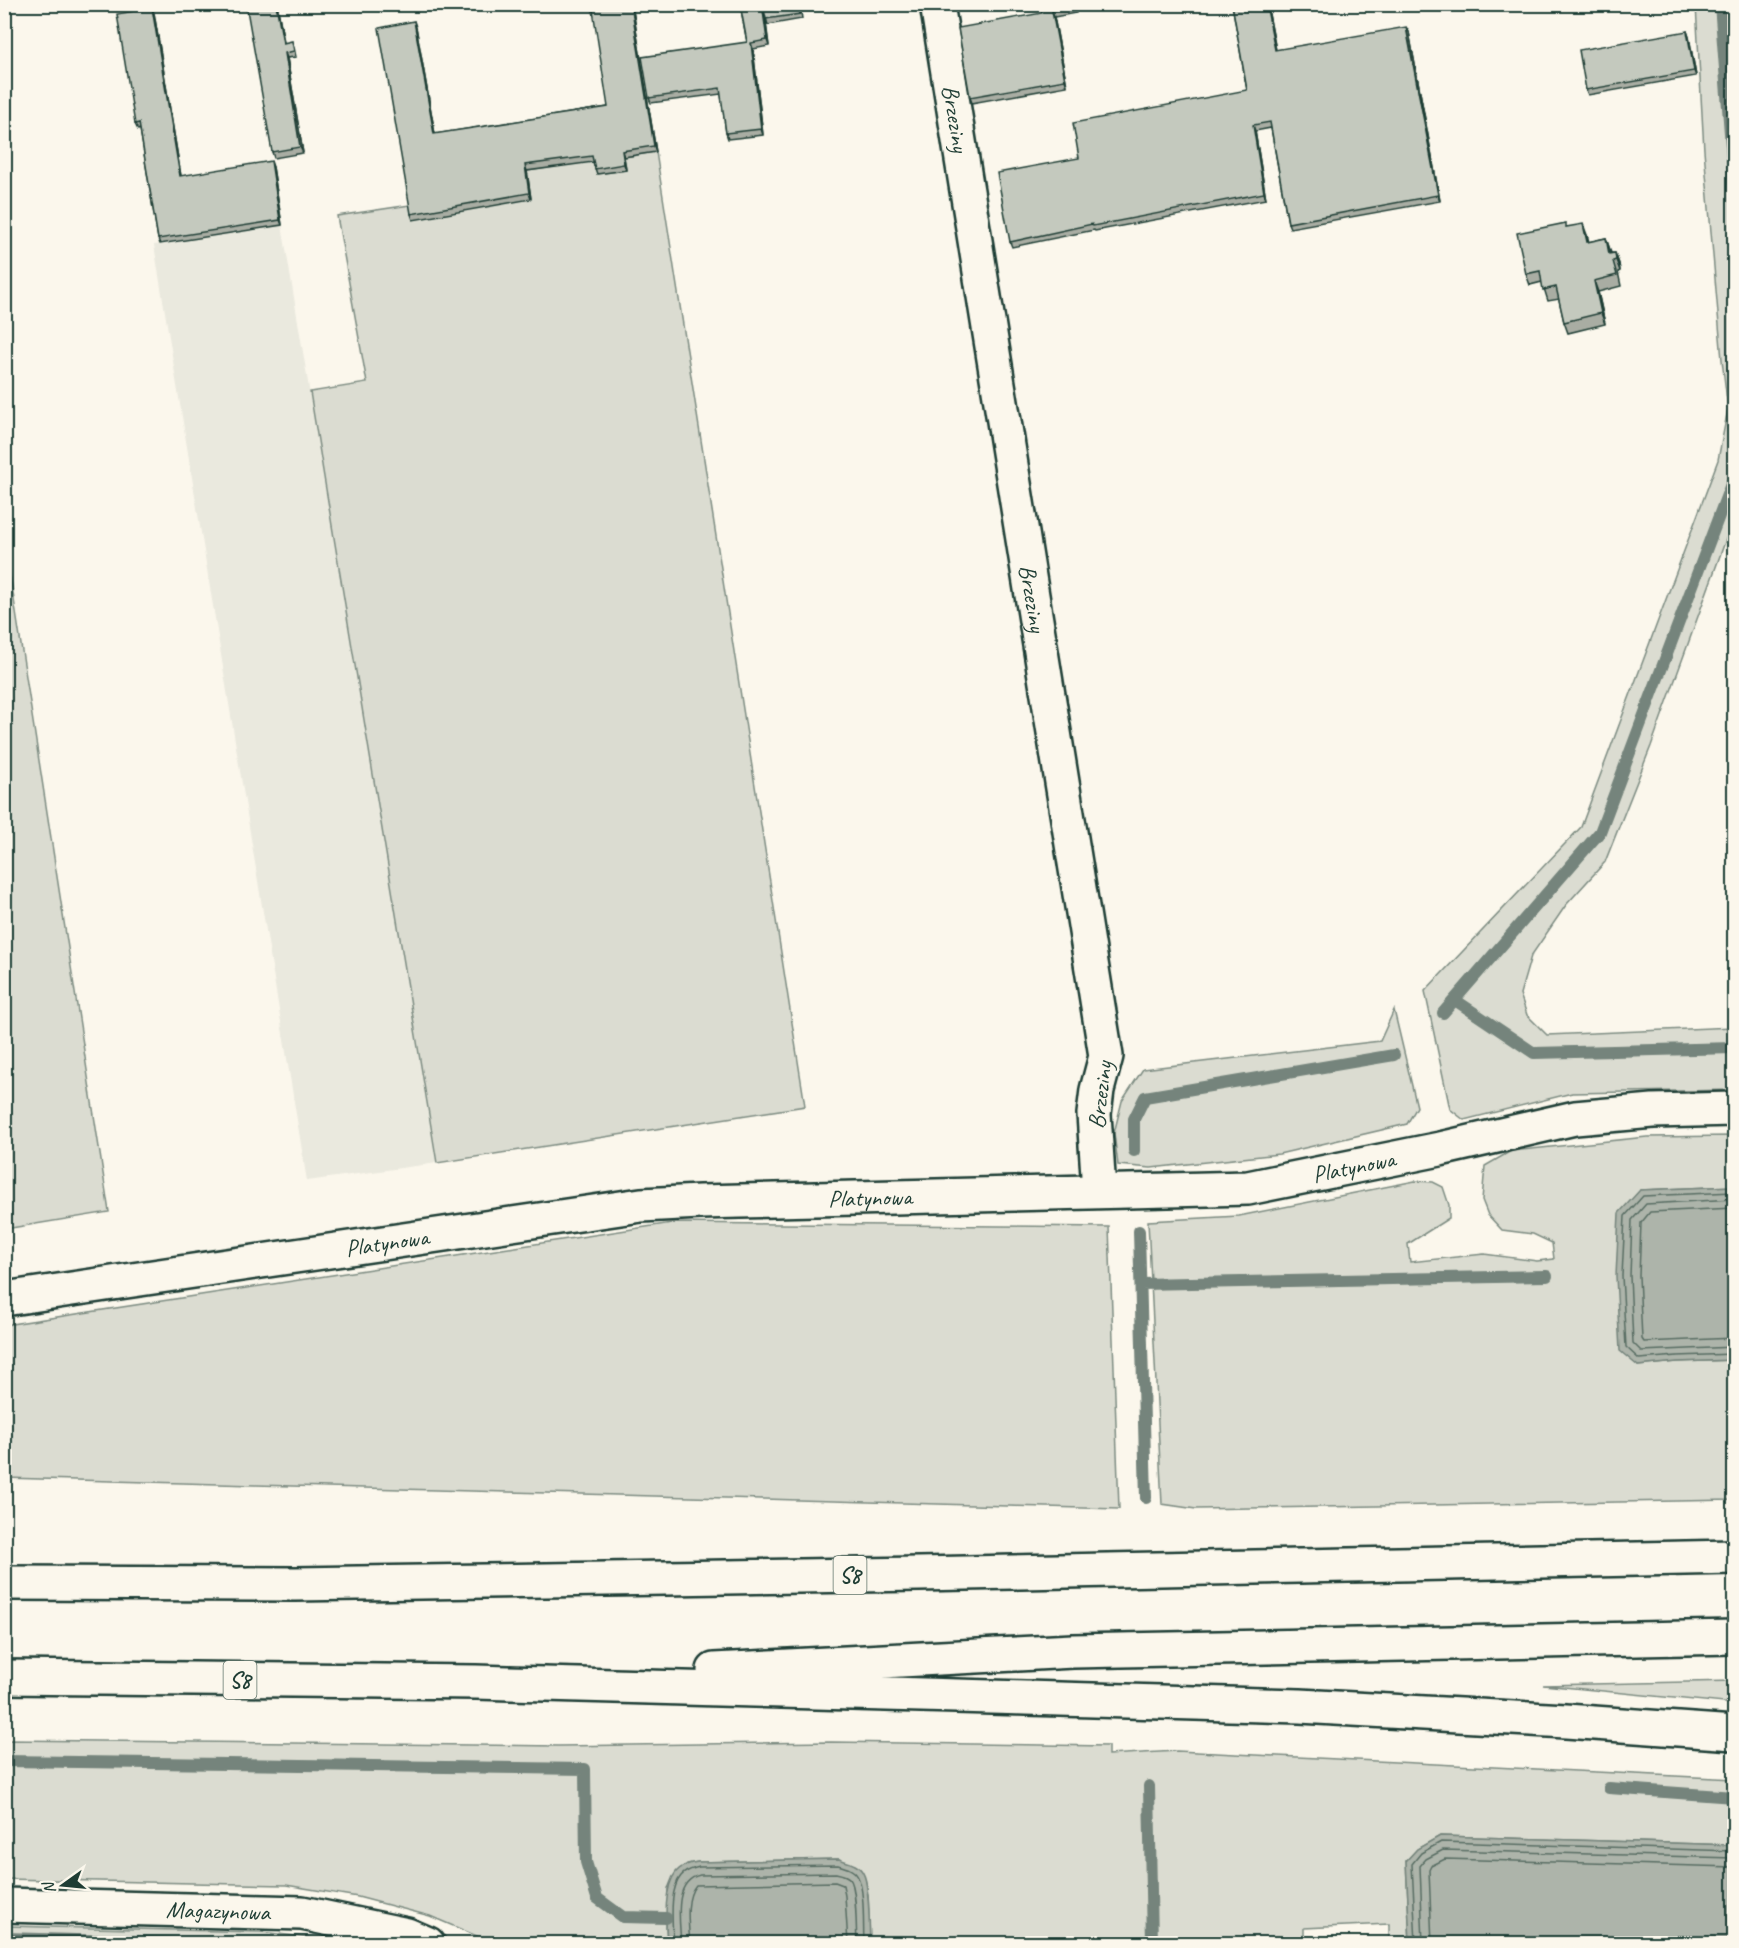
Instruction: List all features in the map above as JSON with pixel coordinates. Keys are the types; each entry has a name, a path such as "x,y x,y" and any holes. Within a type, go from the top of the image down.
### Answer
{"main road":[{"name":"Brzeziny","path":"937,4 1106,1056 1097,1090 1094,1114 1100,1191"},
{"name":"Platynowa","path":"4,1299 641,1205 1248,1188 1575,1118 1653,1111 1734,1109"},
{"name":"S8","path":"4,1583 318,1583 1734,1557"},
{"name":"S8","path":"4,1677 476,1682 1073,1651 1734,1636"},
{"path":"476,1682 1300,1706 1734,1733"},
{"name":"Magazynowa","path":"4,1905 302,1913 407,1935 428,1944"}],"shaded area":[{"path":"1696,5 1732,5 1734,44 1734,517 1651,746 1605,862 1566,905 1531,956 1520,994 1527,1015 1547,1035 1734,1027 1734,1090 1572,1093 1464,1120 1450,1109 1425,991 1581,827 1718,460 1728,409 1704,150"},
{"path":"656,152 805,1106 437,1163 310,392 367,383 337,216 410,205 527,171 594,161 597,174 625,170 624,157"},
{"path":"282,225 437,1163 307,1181 154,245"},
{"path":"4,535 109,1212 5,1229 4,1229"},
{"path":"1394,1010 1417,1107 1407,1124 1279,1154 1151,1168 1118,1165 1114,1133 1122,1101 1143,1069 1380,1041"},
{"path":"1734,1136 1734,1186 1640,1190 1638,1366 1734,1360 1734,1500 1196,1509 1162,1504 1148,1221 1239,1216 1415,1181 1433,1182 1443,1187 1449,1205 1449,1218 1408,1244 1410,1262 1484,1254 1537,1261 1554,1259 1552,1243 1533,1234 1502,1230 1488,1215 1482,1200 1485,1166 1511,1151 1647,1137"},
{"path":"672,1223 1109,1227 1119,1509 5,1478 5,1325"},
{"path":"1734,1681 1734,1704 1543,1685"},
{"path":"5,1740 559,1746 831,1742 1108,1746 1108,1755 1177,1751 1734,1779 1734,1845 1440,1836 1417,1849 1406,1861 1410,1943 1389,1943 1389,1924 1304,1928 1304,1944 1010,1944 1009,1941 870,1943 868,1894 839,1859 687,1864 668,1888 667,1944 493,1943 430,1916 358,1897 286,1885 5,1879"},
{"path":"5,1926 261,1932 342,1943 5,1943"}],"water":[{"path":"1734,1186 1734,1360 1638,1366 1620,1351 1616,1276 1619,1213 1640,1190"},
{"path":"1440,1836 1734,1845 1734,1943 1410,1943 1406,1861 1417,1849"},
{"path":"839,1859 859,1867 863,1873 868,1896 870,1943 667,1943 667,1896 672,1879 683,1866 698,1862"}],"building":[{"path":"246,4 276,4 283,43 292,41 294,51 285,53 300,147 272,152"},
{"path":"592,4 631,4 654,146 622,151 624,164 595,169 592,156 525,165 529,193 411,214 379,28 414,21 434,134 608,107"},
{"path":"740,4 762,4 767,40 751,43 761,129 726,133 720,88 649,98 642,57 747,42"},
{"path":"763,4 799,4 800,14 766,19"},
{"path":"1040,4 1073,4 1073,7 1052,11 1065,80 970,97 958,28 1042,13"},
{"path":"1232,4 1266,4 1275,50 1406,27 1438,195 1288,223 1270,122 1253,125 1264,193 1093,226 1092,224 1010,242 997,173 1079,158 1073,123 1247,90"},
{"path":"152,8 180,176 271,161 280,220 158,239 139,123 135,124 117,14"},
{"path":"1687,31 1694,71 1586,90 1579,50"},
{"path":"1566,223 1566,227 1583,224 1587,242 1606,238 1609,254 1615,253 1616,260 1613,261 1617,275 1594,281 1601,313 1564,322 1556,287 1543,290 1540,271 1526,274 1517,233"}],"waterway":[{"path":"1720,4 1734,185"},
{"path":"1443,1013 1600,832 1734,476"},
{"path":"1455,1000 1534,1053 1734,1048"},
{"path":"1134,1151 1134,1119 1145,1097 1394,1055"},
{"path":"1139,1231 1146,1498"},
{"path":"1141,1284 1547,1276"},
{"path":"4,1761 585,1769 586,1862 597,1898 623,1917 666,1918"},
{"path":"1149,1786 1152,1944"},
{"path":"1609,1788 1734,1797"},
{"path":"4,1938 220,1944"}]}
